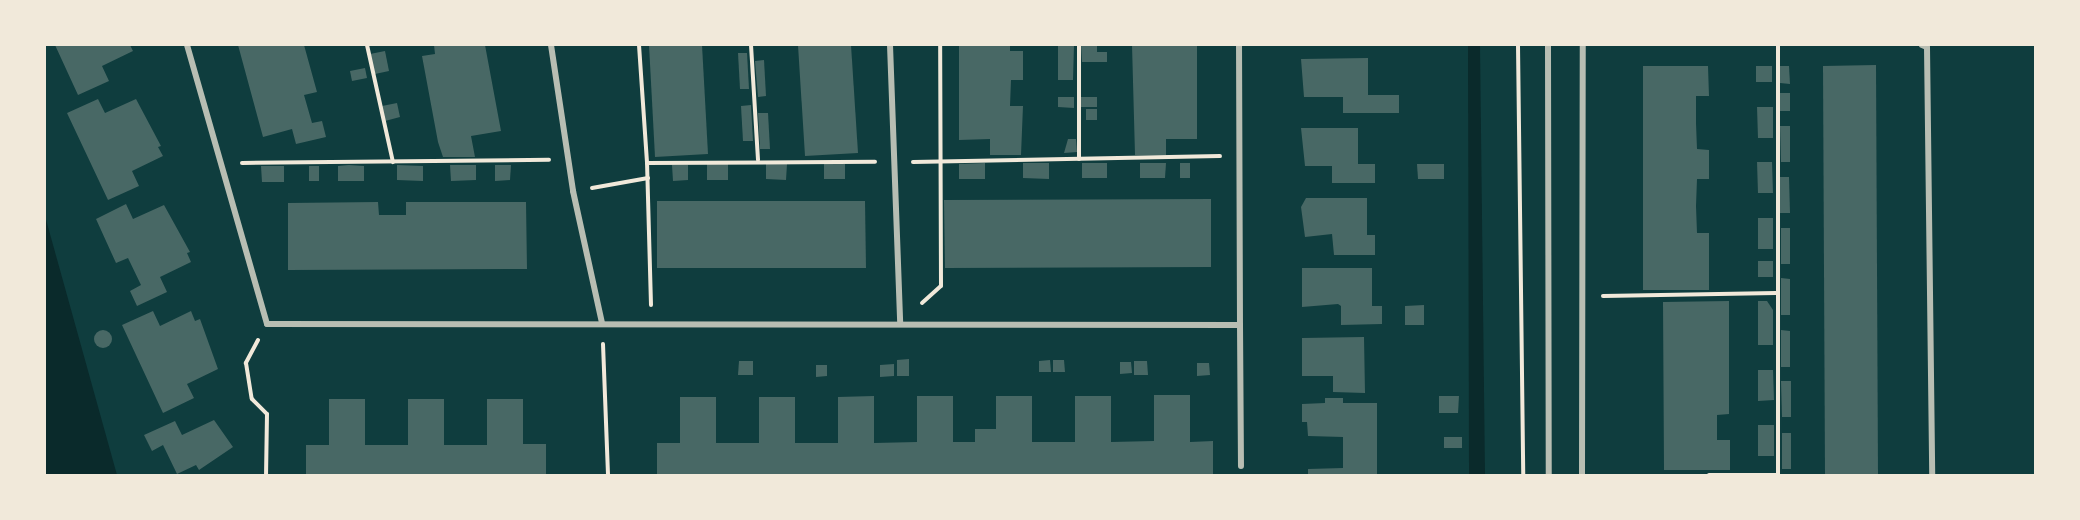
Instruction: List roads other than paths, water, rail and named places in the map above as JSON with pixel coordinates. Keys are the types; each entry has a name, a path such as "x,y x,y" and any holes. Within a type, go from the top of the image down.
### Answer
{"street":[{"path":"187,45 267,324 1240,325"},
{"path":"551,45 573,191 602,323"},
{"path":"890,45 896,162 900,324"},
{"path":"1239,45 1241,466"},
{"path":"1548,45 1549,475"},
{"path":"1582,475 1583,45"},
{"path":"1926,46 1932,475"}],"water":[{"path":"1468,45 1480,45 1485,475 1469,475"},
{"path":"45,216 117,475 45,475"}]}
